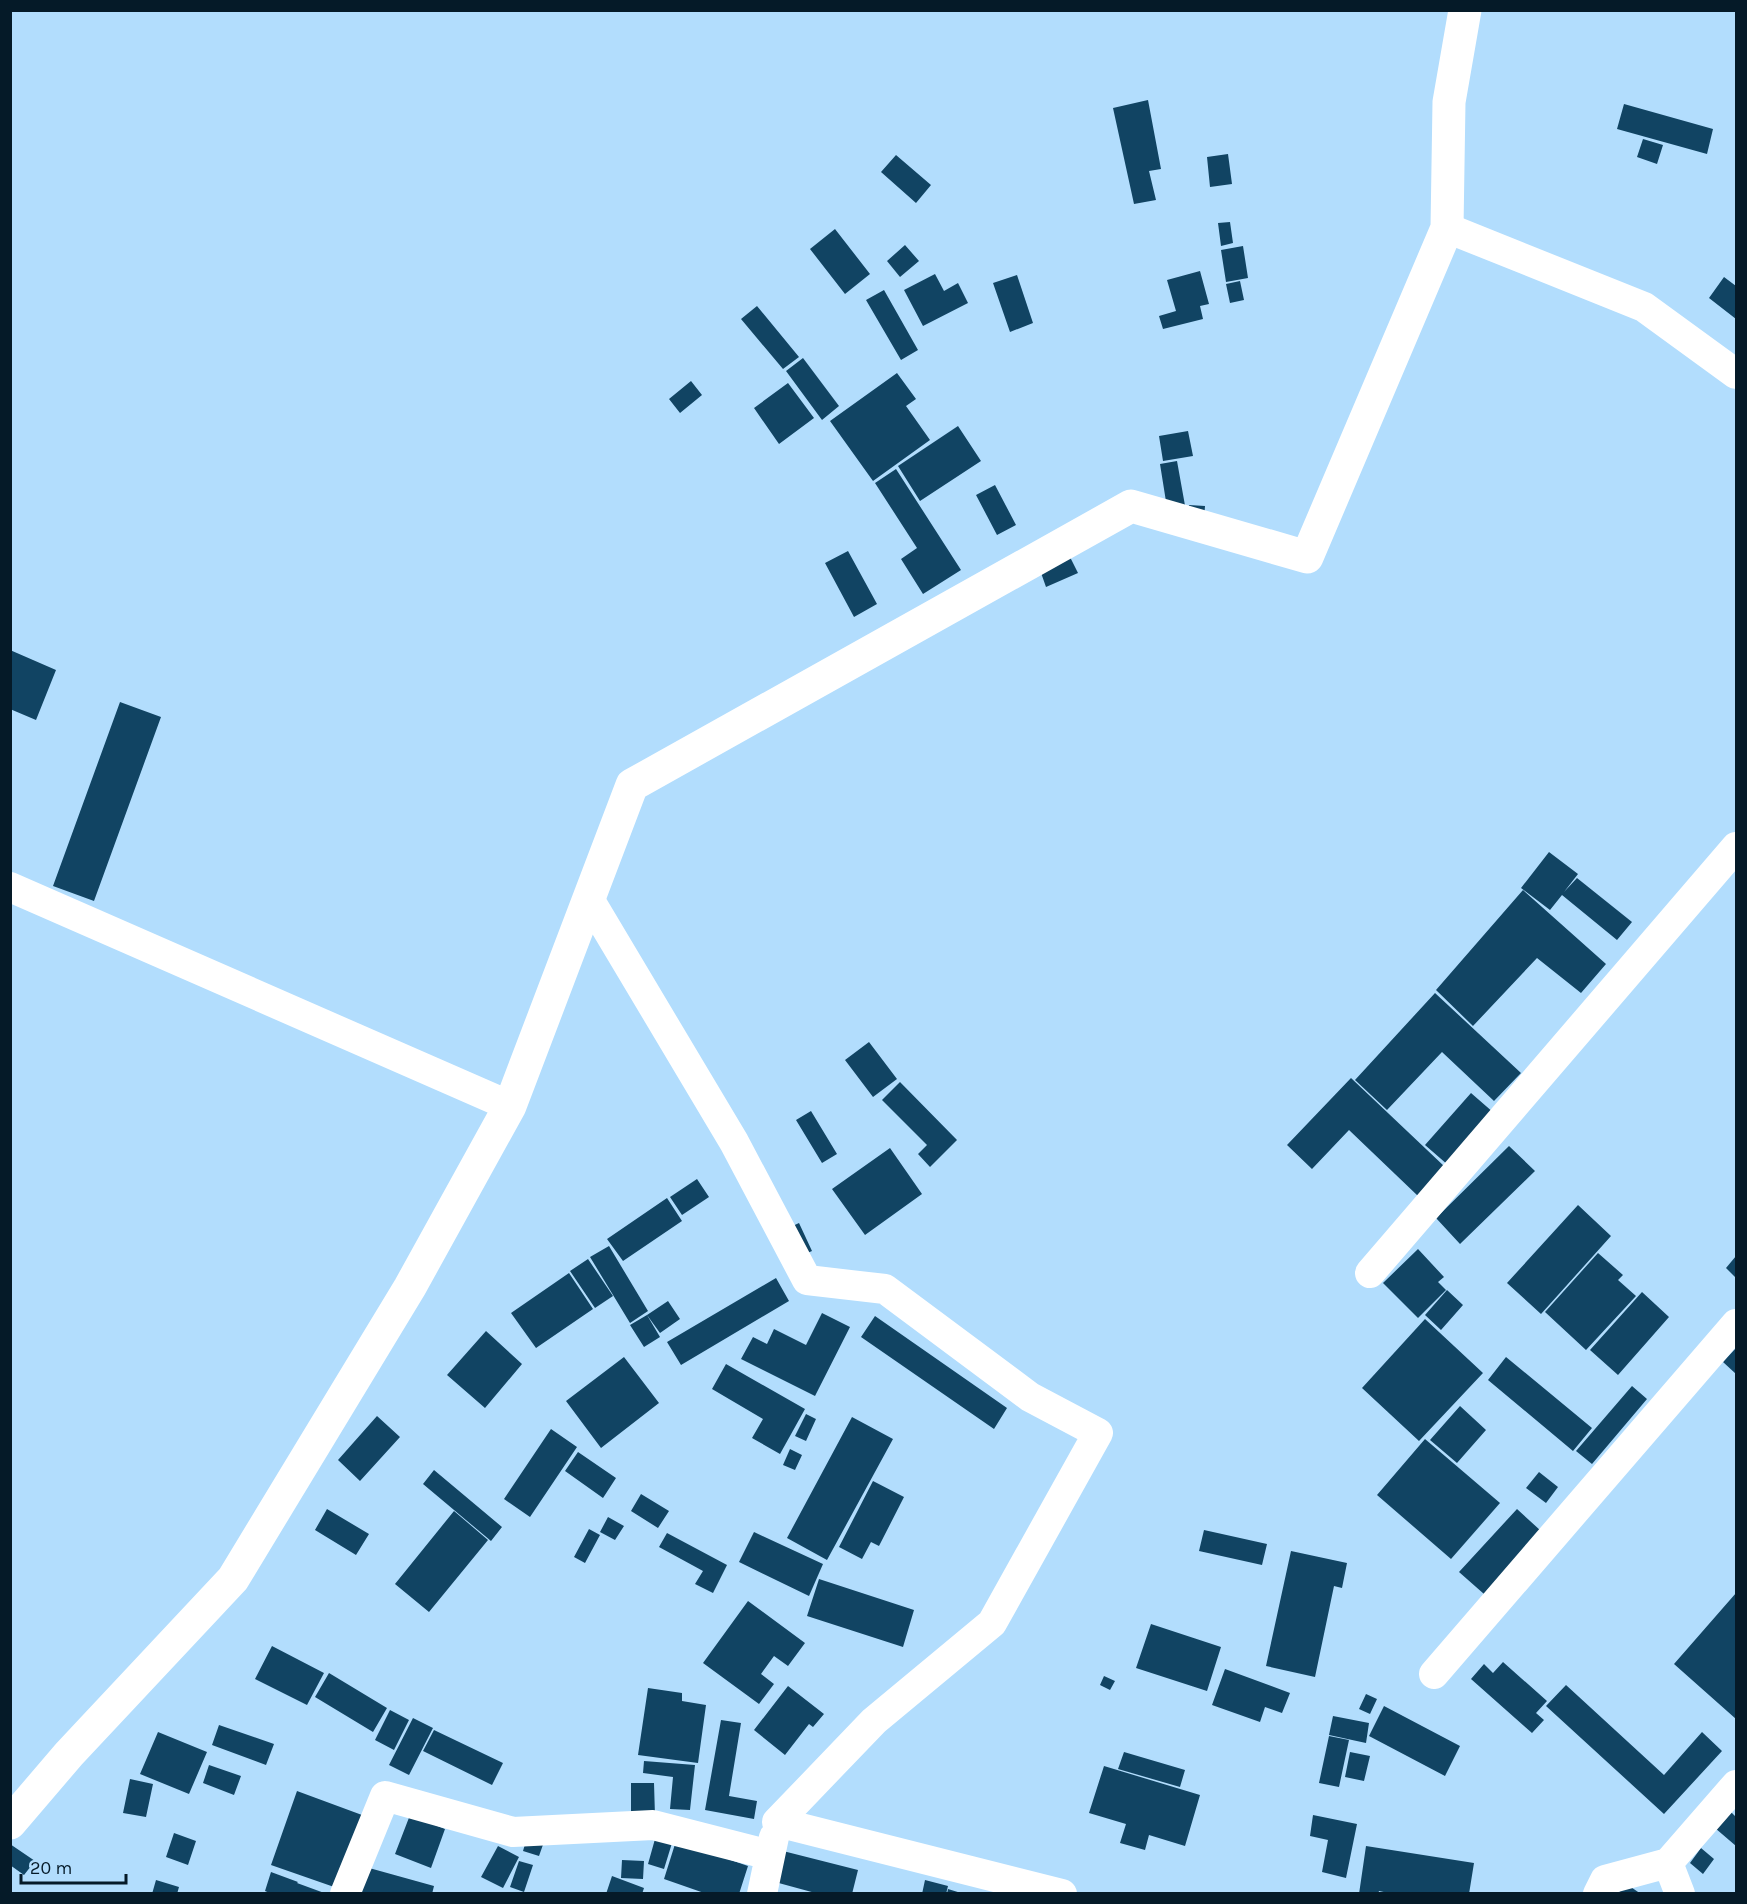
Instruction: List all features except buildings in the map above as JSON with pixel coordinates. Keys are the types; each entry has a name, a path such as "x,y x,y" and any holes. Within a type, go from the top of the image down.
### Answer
{"street":[{"path":"10,1823 69,1754 232,1579 410,1287 510,1106 632,785 1131,506 1307,556 1446,228 1449,102 1465,10"},
{"path":"1446,228 1644,307 1737,374"},
{"path":"1370,1273 1737,847"},
{"path":"10,886 510,1106"},
{"path":"589,899 734,1142 807,1280 885,1289 1030,1397 1098,1433 992,1623 874,1721 777,1822 762,1893"},
{"path":"1434,1674 1737,1324"},
{"path":"1598,1893 1605,1880 1668,1863 1737,1785"},
{"path":"345,1893 385,1796 513,1832 652,1825 770,1855"},
{"path":"777,1822 1062,1893"},
{"path":"1668,1863 1680,1893"}]}
